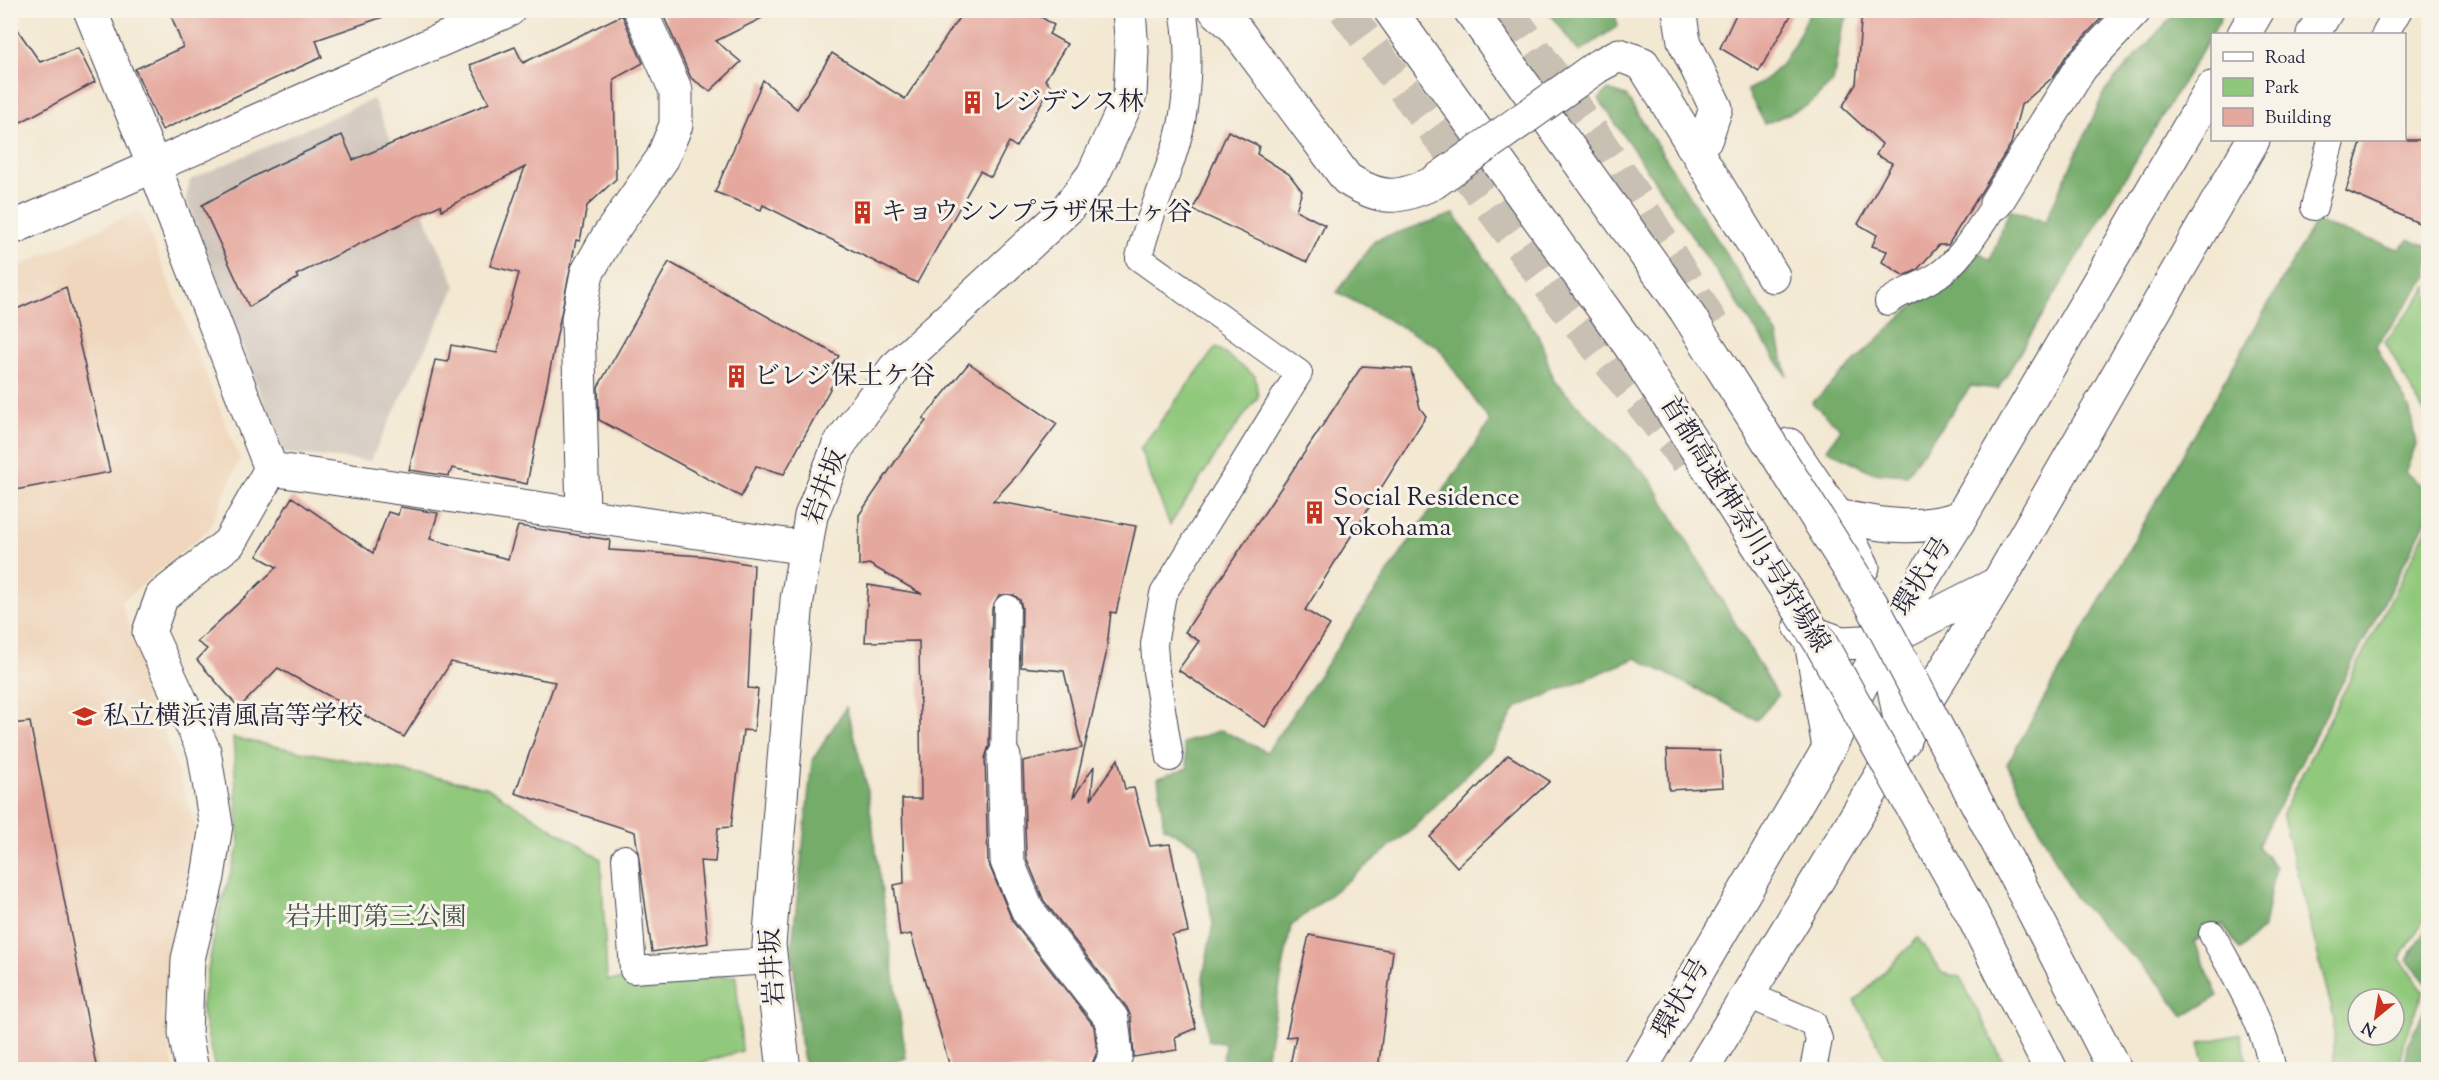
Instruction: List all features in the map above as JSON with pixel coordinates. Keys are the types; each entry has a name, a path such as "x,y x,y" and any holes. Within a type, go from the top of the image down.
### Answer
{"main road":[{"path":"90,10 154,166 271,469"},
{"path":"10,229 509,10"},
{"path":"583,514 578,319 587,273 607,238 662,159 676,125 676,91 640,10"},
{"name":"岩井坂","path":"784,1070 769,945 797,600 811,516 839,445 895,368 1067,209 1093,175 1130,95 1132,51 1129,10"},
{"path":"1215,10 1234,27 1347,179 1368,192 1393,197 1411,193 1433,183 1598,66 1619,55 1643,64 1773,276"},
{"name":"首都高速神奈川3号狩場線","path":"1390,10 1633,351 1820,642 1971,912 2051,1070"},
{"path":"1470,10 1684,308 1871,603 2115,1070"},
{"path":"1679,10 1684,41 1716,108 1706,138 1692,145"},
{"path":"1996,203 2081,67 2135,10"},
{"path":"2245,33 2258,10"},
{"path":"2314,33 2327,10"},
{"name":"環状1号","path":"1640,1070 1829,748 1884,641 1961,517 2211,90"},
{"name":"環状1号","path":"1702,1070 1746,994 1904,741 1998,583 2252,141"},
{"path":"1768,413 1837,516 1864,568 1883,624 1884,641 1904,741"},
{"path":"1687,461 1811,641 1829,748"},
{"path":"271,469 806,548"},
{"path":"192,1070 185,1033 188,959 208,877 216,825 204,751 149,632 162,596 229,543 271,469"},
{"path":"1837,516 1889,527 1937,525 1961,517"},
{"path":"1802,629 1841,643 1884,641 1998,583"},
{"path":"1004,757 1007,861 1028,911 1112,1019 1116,1055 1109,1070"}],"lane":[{"path":"1170,758 1156,672 1154,644 1163,594 1299,373 1138,258 1145,226 1182,122 1187,69 1183,10"},
{"path":"2386,33 2399,10"},
{"path":"2314,207 2331,141"},
{"path":"1888,302 1903,291 1937,276 1959,256 1996,203"},
{"path":"1004,757 1007,608"},
{"path":"625,858 633,970 771,961"},
{"path":"2212,934 2245,997 2268,1049 2273,1070"},
{"path":"1746,994 1813,1023 1820,1039 1814,1070"}],"shaded area":[{"path":"373,99 456,286 370,461 283,453 186,199 190,180"},
{"name":"私立横浜清風高等学校","path":"140,210 240,460 209,529 121,602 198,833 163,1009 174,1069 11,1069 10,270"}],"green space":[{"path":"1811,10 1850,11 1842,30 1833,82 1808,105 1765,124 1747,90 1770,75 1787,57"},
{"path":"1547,11 1614,11 1618,26 1579,52"},
{"path":"2177,11 2221,11 2219,22 1998,389 1971,386 1906,475 1872,472 1827,449 1841,429 1812,403 1907,311 1938,288 1979,252 1990,260 2010,209 2045,222 2106,89"},
{"path":"1608,90 1626,96 1777,334 1787,376 1599,99"},
{"path":"1454,214 1540,338 1554,381 1651,480 1778,696 1757,720 1636,658 1516,708 1493,748 1410,831 1291,926 1264,1069 1222,1069 1225,1044 1208,1040 1203,978 1213,924 1198,846 1164,827 1158,778 1188,768 1183,743 1221,730 1267,752 1490,422 1438,347 1337,292 1375,240"},
{"path":"2315,222 2399,249 2410,239 2428,246 2428,276 2376,346 2410,410 2416,445 2405,472 2428,491 2428,517 2258,846 2275,867 2264,927 2240,950 2223,925 2194,942 2218,996 2184,1017 2159,983 2074,897 2007,764"},
{"path":"2428,287 2428,419 2385,342"},
{"path":"1216,347 1255,376 1258,397 1223,444 1170,525 1140,449"},
{"path":"2428,526 2428,913 2400,959 2424,991 2406,1036 2406,987 2346,987 2346,1047 2402,1047 2398,1069 2334,1069 2334,1018 2282,813"},
{"path":"846,707 866,782 906,1058 876,1069 806,1069 800,1042 792,946 812,761"},
{"name":"岩井町第三公園","path":"233,738 486,787 601,859 607,980 736,976 742,1051 677,1070 215,1069 201,1007 219,911 239,846"},
{"path":"2428,925 2428,985 2407,960"},
{"path":"1918,938 1942,973 1960,977 2007,1069 1891,1069 1855,1001"},
{"path":"2428,1003 2428,1069 2403,1069 2407,1046"},
{"path":"2241,1034 2249,1069 2206,1069 2199,1043"}],"building":[{"path":"169,10 382,10 383,17 316,40 322,57 162,130 135,69 183,47"},
{"path":"661,10 778,10 716,41 741,62 710,91 691,78"},
{"path":"964,10 1030,10 1054,25 1049,34 1067,44 1045,80 1051,86 1016,147 1009,142 991,177 980,171 917,283 763,205 761,210 715,192 763,80 797,109 832,53 905,99"},
{"path":"1738,10 1794,10 1759,71 1720,48"},
{"path":"1862,10 2109,10 2066,56 2053,77 2021,105 2011,144 1948,245 1939,245 1917,270 1904,276 1882,262 1887,251 1872,246 1877,235 1858,224 1892,163 1876,155 1882,144 1842,107 1856,84"},
{"path":"622,15 643,63 614,79 616,179 587,206 580,241 576,240 527,484 452,468 449,476 409,470 435,360 448,362 451,345 497,353 519,273 490,266 525,167 442,210 440,205 296,275 298,278 249,307 202,205 268,169 342,135 353,160 489,103 470,65 515,47 523,63"},
{"path":"10,19 40,62 78,48 95,82 10,128"},
{"path":"1228,131 1259,146 1257,154 1289,174 1302,191 1296,210 1325,225 1307,262 1193,210"},
{"path":"2428,140 2428,227 2346,191 2362,141"},
{"name":"ビレジ保土ケ谷","path":"669,262 839,356 829,370 838,374 784,474 756,466 741,497 599,420 598,387"},
{"path":"66,287 110,472 10,491 10,312"},
{"path":"969,363 1057,424 1021,471 993,501 1136,526 1116,613 1111,612 1106,655 1073,798 1094,766 1091,799 1118,759 1125,789 1134,788 1150,846 1170,844 1188,932 1172,935 1196,1028 1175,1037 1177,1050 1134,1057 1131,1017 1127,1008 1044,901 1026,857 1023,761 1082,748 1064,671 1021,667 1022,608 1020,600 1014,595 999,595 992,608 989,746 985,758 988,862 1013,922 1094,1026 1097,1052 1092,1064 1088,1065 1090,1070 951,1070 911,934 900,936 894,885 904,883 902,799 921,799 919,641 865,642 868,585 922,594 869,564 859,566 859,515 926,421 923,419"},
{"name":"Social Residence Yokohama","path":"1362,366 1411,369 1420,408 1426,416 1305,610 1330,625 1265,727 1178,670 1199,641 1185,632"},
{"path":"292,497 373,553 388,512 398,515 400,507 438,513 430,539 508,559 518,526 610,540 609,550 703,556 754,565 748,688 758,689 754,731 743,730 731,827 718,828 715,862 700,861 708,943 652,952 635,832 515,793 555,682 451,662 404,737 278,668 239,708 197,660 207,649 197,642 277,567 257,556"},
{"path":"30,722 97,1070 10,1070 10,724"},
{"path":"1667,750 1720,751 1723,787 1669,790"},
{"path":"1508,755 1550,781 1457,867 1430,837"},
{"path":"1309,935 1393,951 1378,1070 1289,1070 1296,1036 1286,1037"}],"tunnel":[{"path":"1345,10 1559,299 1687,461"},
{"path":"1507,10 1618,169 1718,333"}],"place":[{"name":"レジデンス林","path":"972,103"},
{"name":"キョウシンプラザ保土ヶ谷","path":"863,213"},
{"name":"ビレジ保土ケ谷","path":"736,377"},
{"name":"Social Residence Yokohama","path":"1315,513"},
{"name":"私立横浜清風高等学校","path":"85,717"}]}
